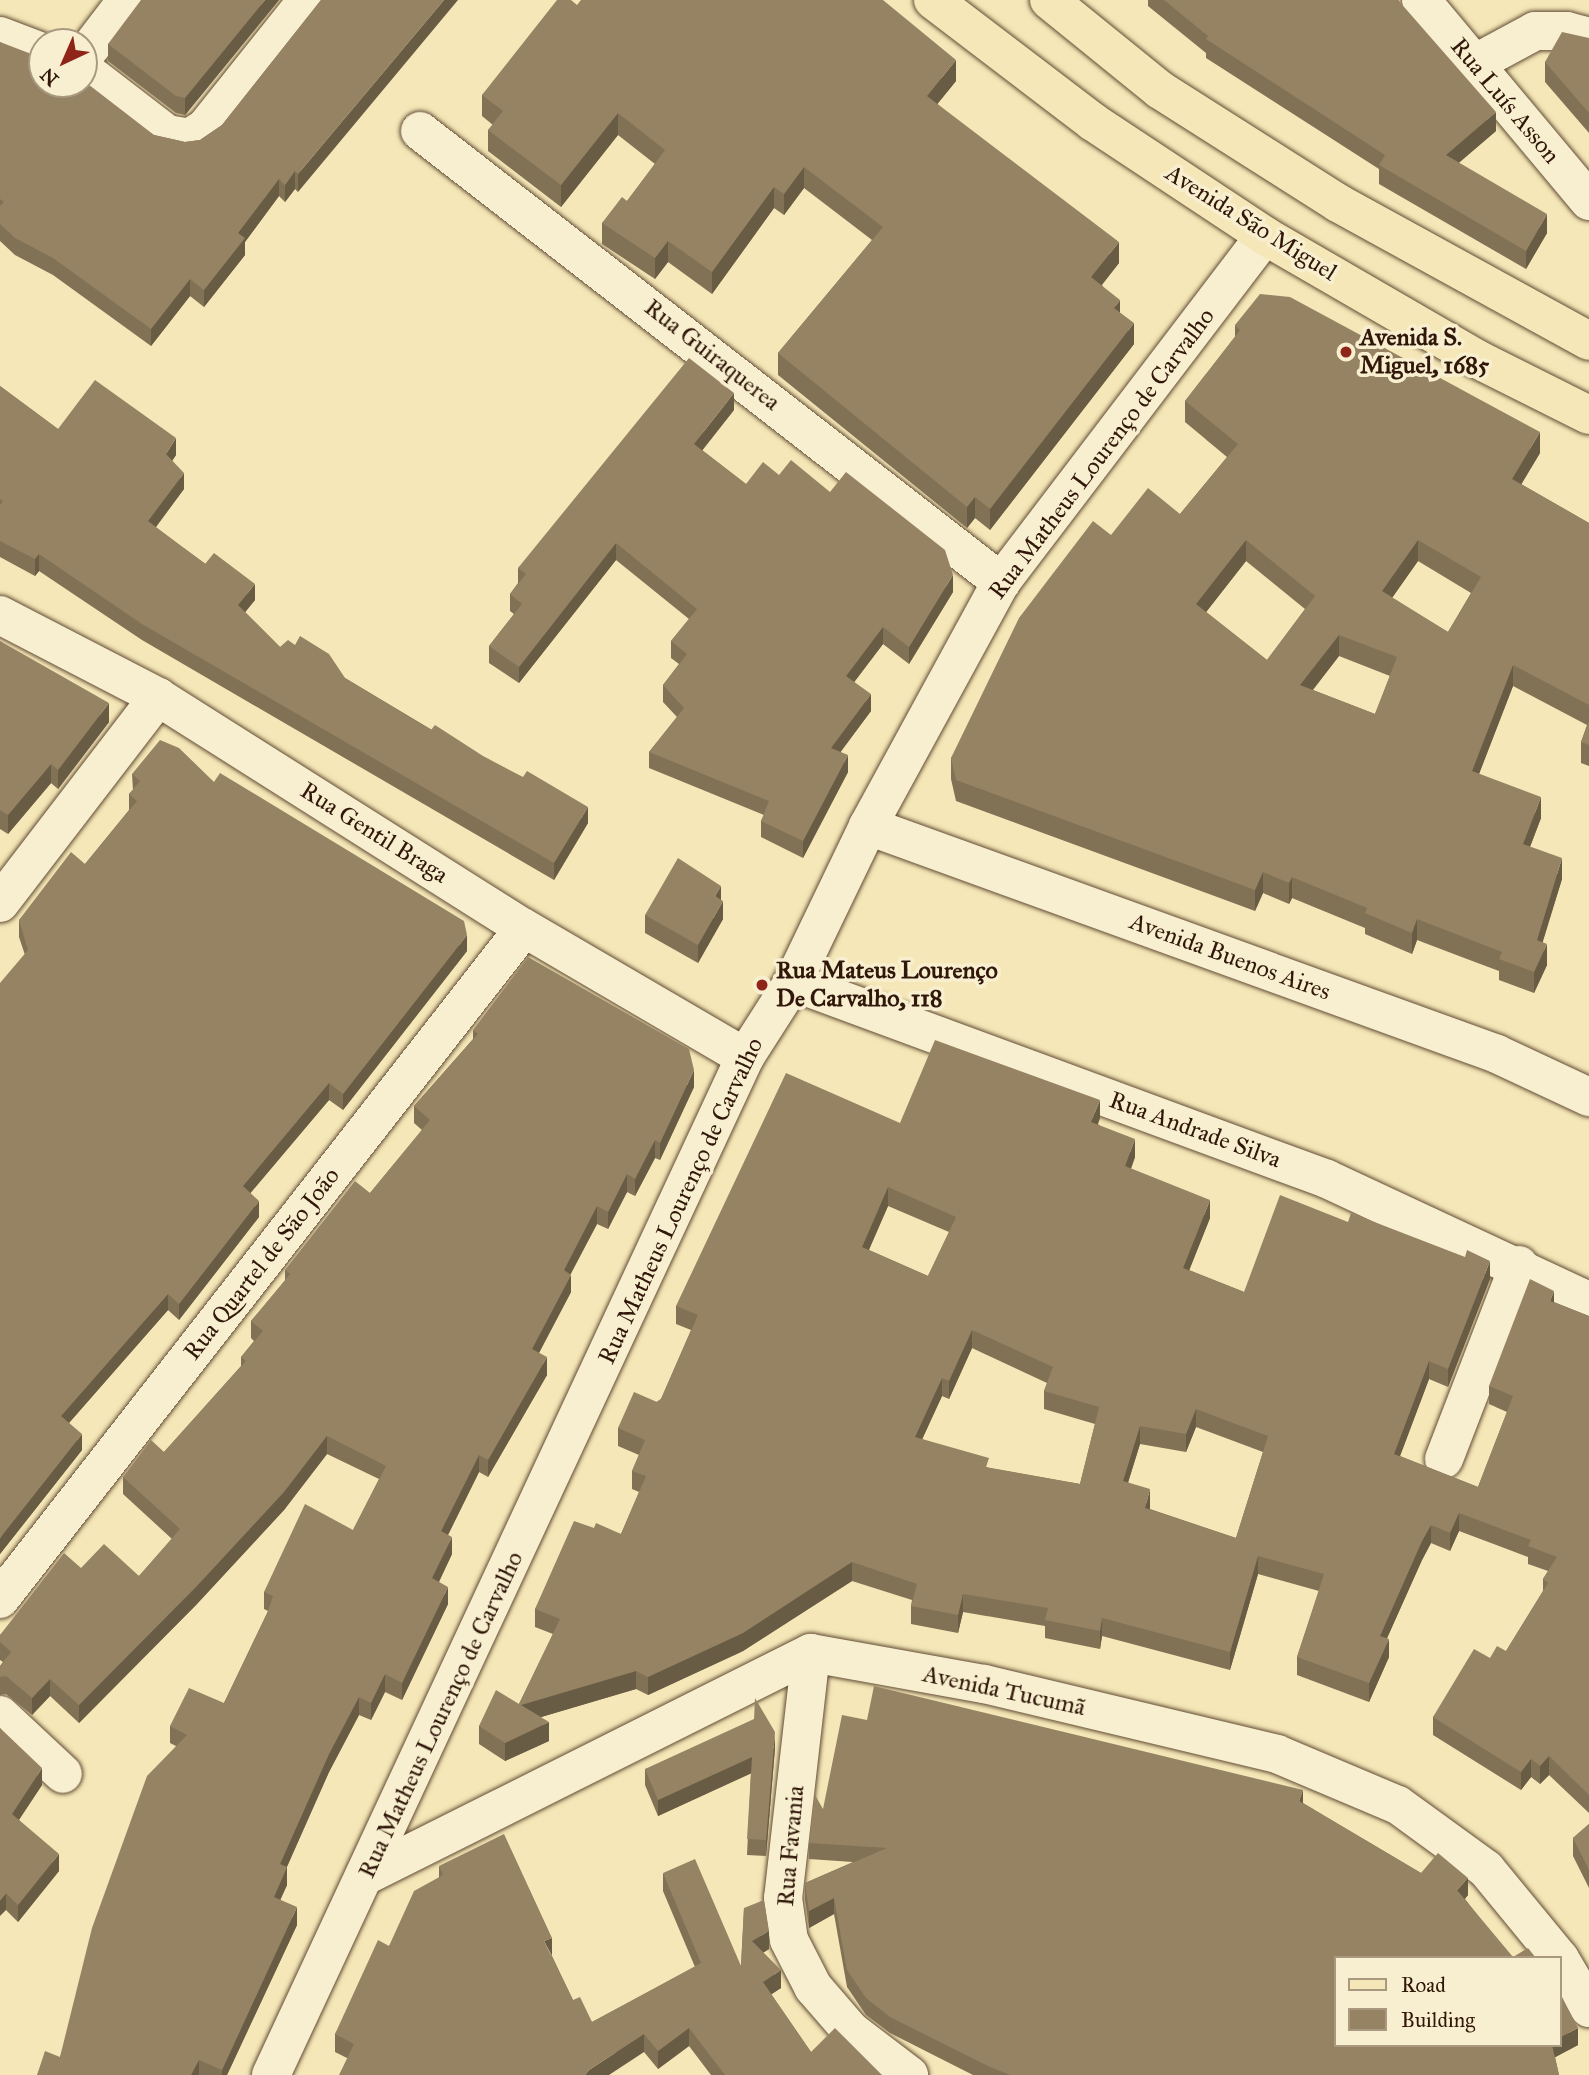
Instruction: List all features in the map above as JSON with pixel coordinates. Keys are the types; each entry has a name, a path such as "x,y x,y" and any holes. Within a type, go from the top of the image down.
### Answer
{"main road":[{"name":"Avenida São Miguel","path":"933,0 1093,122 1265,236 1477,359 1589,415"},
{"path":"1049,0 1160,90 1338,202 1589,341"}],"street":[{"path":"98,38 127,0"},
{"path":"98,81 167,134 189,138 205,128 307,0"},
{"name":"Rua Luís Asson","path":"1421,0 1589,201"},
{"path":"1474,64 1535,31 1567,31 1589,37"},
{"path":"0,36 28,47"},
{"name":"Rua Guiraquerea","path":"420,131 1002,582"},
{"name":"Rua Matheus Lourenço de Carvalho","path":"271,2075 367,1875 745,1057 793,982 868,826 1002,582 1265,236"},
{"name":"Rua Gentil Braga","path":"0,615 158,697 524,928 745,1057"},
{"path":"0,903 158,697"},
{"name":"Avenida Buenos Aires","path":"868,826 1497,1054 1589,1097"},
{"name":"Rua Quartel de São João","path":"0,1599 524,928"},
{"name":"Rua Andrade Silva","path":"793,982 1327,1179 1519,1265 1589,1301"},
{"path":"1444,1459 1519,1265"},
{"path":"367,1875 811,1653"},
{"name":"Avenida Tucumã","path":"811,1653 984,1684 1277,1754 1398,1805 1486,1869 1558,1956"},
{"name":"Rua Favania","path":"811,1653 783,1898 789,1940 813,1987 844,2022 909,2075"},
{"path":"0,1715 63,1774"},
{"name":"Avenida Tucumã","path":"1561,1961 1589,2008"}],"building":[{"path":"141,0 265,0 185,98 176,96 108,44"},
{"path":"321,0 444,0 298,174 295,171 285,185 279,179 238,233 245,238 204,290 190,279 151,329 53,258 15,238 0,224 0,206 4,202 0,199 0,42 28,53 28,98 98,98 98,92 154,135 185,142 200,140 222,125"},
{"path":"557,0 571,0 577,5 581,0 883,0 956,60 927,96 1119,242 1091,277 1120,300 1114,308 1134,323 990,509 975,497 967,507 778,353 883,227 804,167 784,194 774,187 712,272 668,241 655,258 602,223 622,197 627,201 665,150 618,113 561,185 488,130 503,111 482,95"},
{"path":"1164,0 1398,0 1496,112 1446,155 1547,214 1526,251 1379,165 1385,155 1206,39 1208,36"},
{"path":"1562,32 1589,38 1589,113 1545,62"},
{"path":"1260,294 1290,297 1540,432 1512,479 1589,523 1589,705 1513,665 1472,771 1541,797 1523,844 1562,858 1537,940 1547,944 1534,972 1499,959 1502,952 1417,919 1412,933 1365,913 1367,908 1292,877 1289,883 1263,872 1255,890 956,780 951,758 1019,618 1093,521 1111,535 1148,488 1180,514 1238,444 1185,401 1240,330 1235,325","holes":["1246,540 1315,596 1267,660 1196,604","1418,540 1481,577 1448,632 1382,591","1339,635 1397,657 1375,714 1300,685"]},
{"path":"689,358 734,393 694,444 746,484 763,462 779,475 791,460 830,492 846,472 945,550 953,575 909,647 883,627 846,676 871,694 831,748 848,755 803,841 761,821 769,801 649,752 684,708 663,685 687,654 671,641 697,609 616,543 519,667 489,646 522,604 510,594 526,574 518,568"},
{"path":"95,380 176,438 166,454 184,473 148,521 205,564 214,553 255,584 238,605 280,647 288,640 295,645 300,636 329,654 345,678 431,730 435,725 483,756 523,777 527,771 588,807 554,863 142,624 39,554 35,559 0,541 0,505 3,501 0,499 0,386 58,429"},
{"path":"0,641 109,703 58,770 51,764 8,815 0,810"},
{"path":"1589,721 1589,745 1581,742"},
{"path":"160,740 179,748 214,782 220,773 464,921 467,935 343,1094 329,1083 243,1186 259,1201 179,1304 168,1294 61,1416 82,1434 0,1538 0,983 28,950 19,920 71,852 85,864 137,801 129,794 140,781 132,774"},
{"path":"678,858 721,886 715,896 723,901 698,945 645,915"},
{"path":"528,957 689,1049 694,1070 660,1143 655,1140 635,1179 627,1174 608,1212 597,1206 564,1270 571,1275 532,1349 547,1357 488,1460 479,1455 441,1531 452,1537 432,1578 448,1587 402,1683 385,1674 371,1703 359,1697 329,1754 280,1864 287,1867 274,1897 297,1907 222,2070 199,2060 191,2075 37,2075 45,2051 60,2057 92,1928 147,1776 187,1735 170,1726 189,1688 224,1703 267,1614 273,1596 264,1592 305,1504 353,1530 386,1466 327,1436 284,1492 196,1587 79,1705 50,1679 32,1698 6,1676 0,1677 0,1666 11,1652 0,1642 0,1635 64,1553 81,1568 104,1544 139,1576 180,1529 123,1477 151,1440 164,1452 246,1361 241,1357 263,1331 251,1321 290,1274 285,1270 355,1181 370,1193 430,1120 414,1106 478,1034 473,1030"},
{"path":"935,1040 1100,1100 1091,1122 1135,1139 1125,1166 1210,1200 1183,1268 1244,1292 1280,1195 1348,1222 1351,1213 1465,1257 1467,1250 1490,1261 1448,1369 1429,1361 1394,1454 1478,1487 1513,1396 1489,1386 1530,1279 1554,1291 1550,1301 1589,1316 1589,1795 1549,1756 1540,1766 1531,1759 1521,1772 1433,1717 1474,1649 1490,1658 1497,1646 1506,1651 1548,1583 1543,1579 1557,1557 1528,1546 1531,1540 1459,1513 1450,1533 1431,1525 1422,1541 1380,1636 1389,1639 1369,1683 1297,1657 1324,1574 1258,1556 1230,1652 1102,1618 1100,1631 1045,1620 1048,1608 963,1594 958,1615 911,1606 917,1584 852,1562 743,1633 648,1677 636,1671 521,1705 549,1722 505,1743 479,1726 496,1690 519,1704 560,1619 535,1609 574,1521 594,1528 596,1523 621,1534 646,1476 632,1471 645,1440 618,1428 634,1392 657,1402 661,1399 698,1315 676,1306 786,1073 900,1123","holes":["888,1187 956,1217 928,1276 862,1247","972,1330 1053,1367 1044,1391 1099,1407 1080,1484 986,1467 989,1458 915,1437 942,1378 949,1381","1196,1409 1268,1436 1236,1538 1145,1508 1150,1489 1123,1481 1140,1426 1186,1434"]},
{"path":"874,1686 1303,1790 1299,1801 1421,1873 1438,1853 1468,1878 1457,1890 1512,1956 1334,1956 1334,2047 1552,2047 1559,2075 1010,2075 890,2017 866,1998 847,1970 834,1898 809,1911 805,1883 887,1848 809,1843 815,1795 823,1809 842,1715 867,1720"},
{"path":"755,1698 775,1732 766,1840 747,1839 752,1757 658,1800 645,1769 754,1719"},
{"path":"0,1728 42,1768 12,1814 59,1854 18,1905 6,1893 0,1900"},
{"path":"1589,1824 1589,1870 1573,1838"},
{"path":"504,1834 552,1938 544,1941 573,2000 580,1997 592,2022 701,1963 663,1873 695,1859 741,1966 744,1908 764,1900 769,1931 752,1941 781,1970 763,1982 811,2052 835,2028 882,2075 725,2075 689,2028 658,2051 644,2034 585,2075 339,2075 354,2044 335,2034 378,1940 389,1946 414,1891 443,1875 439,1866"},
{"path":"1528,1948 1534,1956 1515,1956"},
{"path":"1561,1995 1578,2028 1561,2037"}],"place":[{"name":"Avenida S. Miguel, 1685","path":"1346,352"},
{"name":"Rua Mateus Lourenço De Carvalho, 118","path":"762,985"}]}
